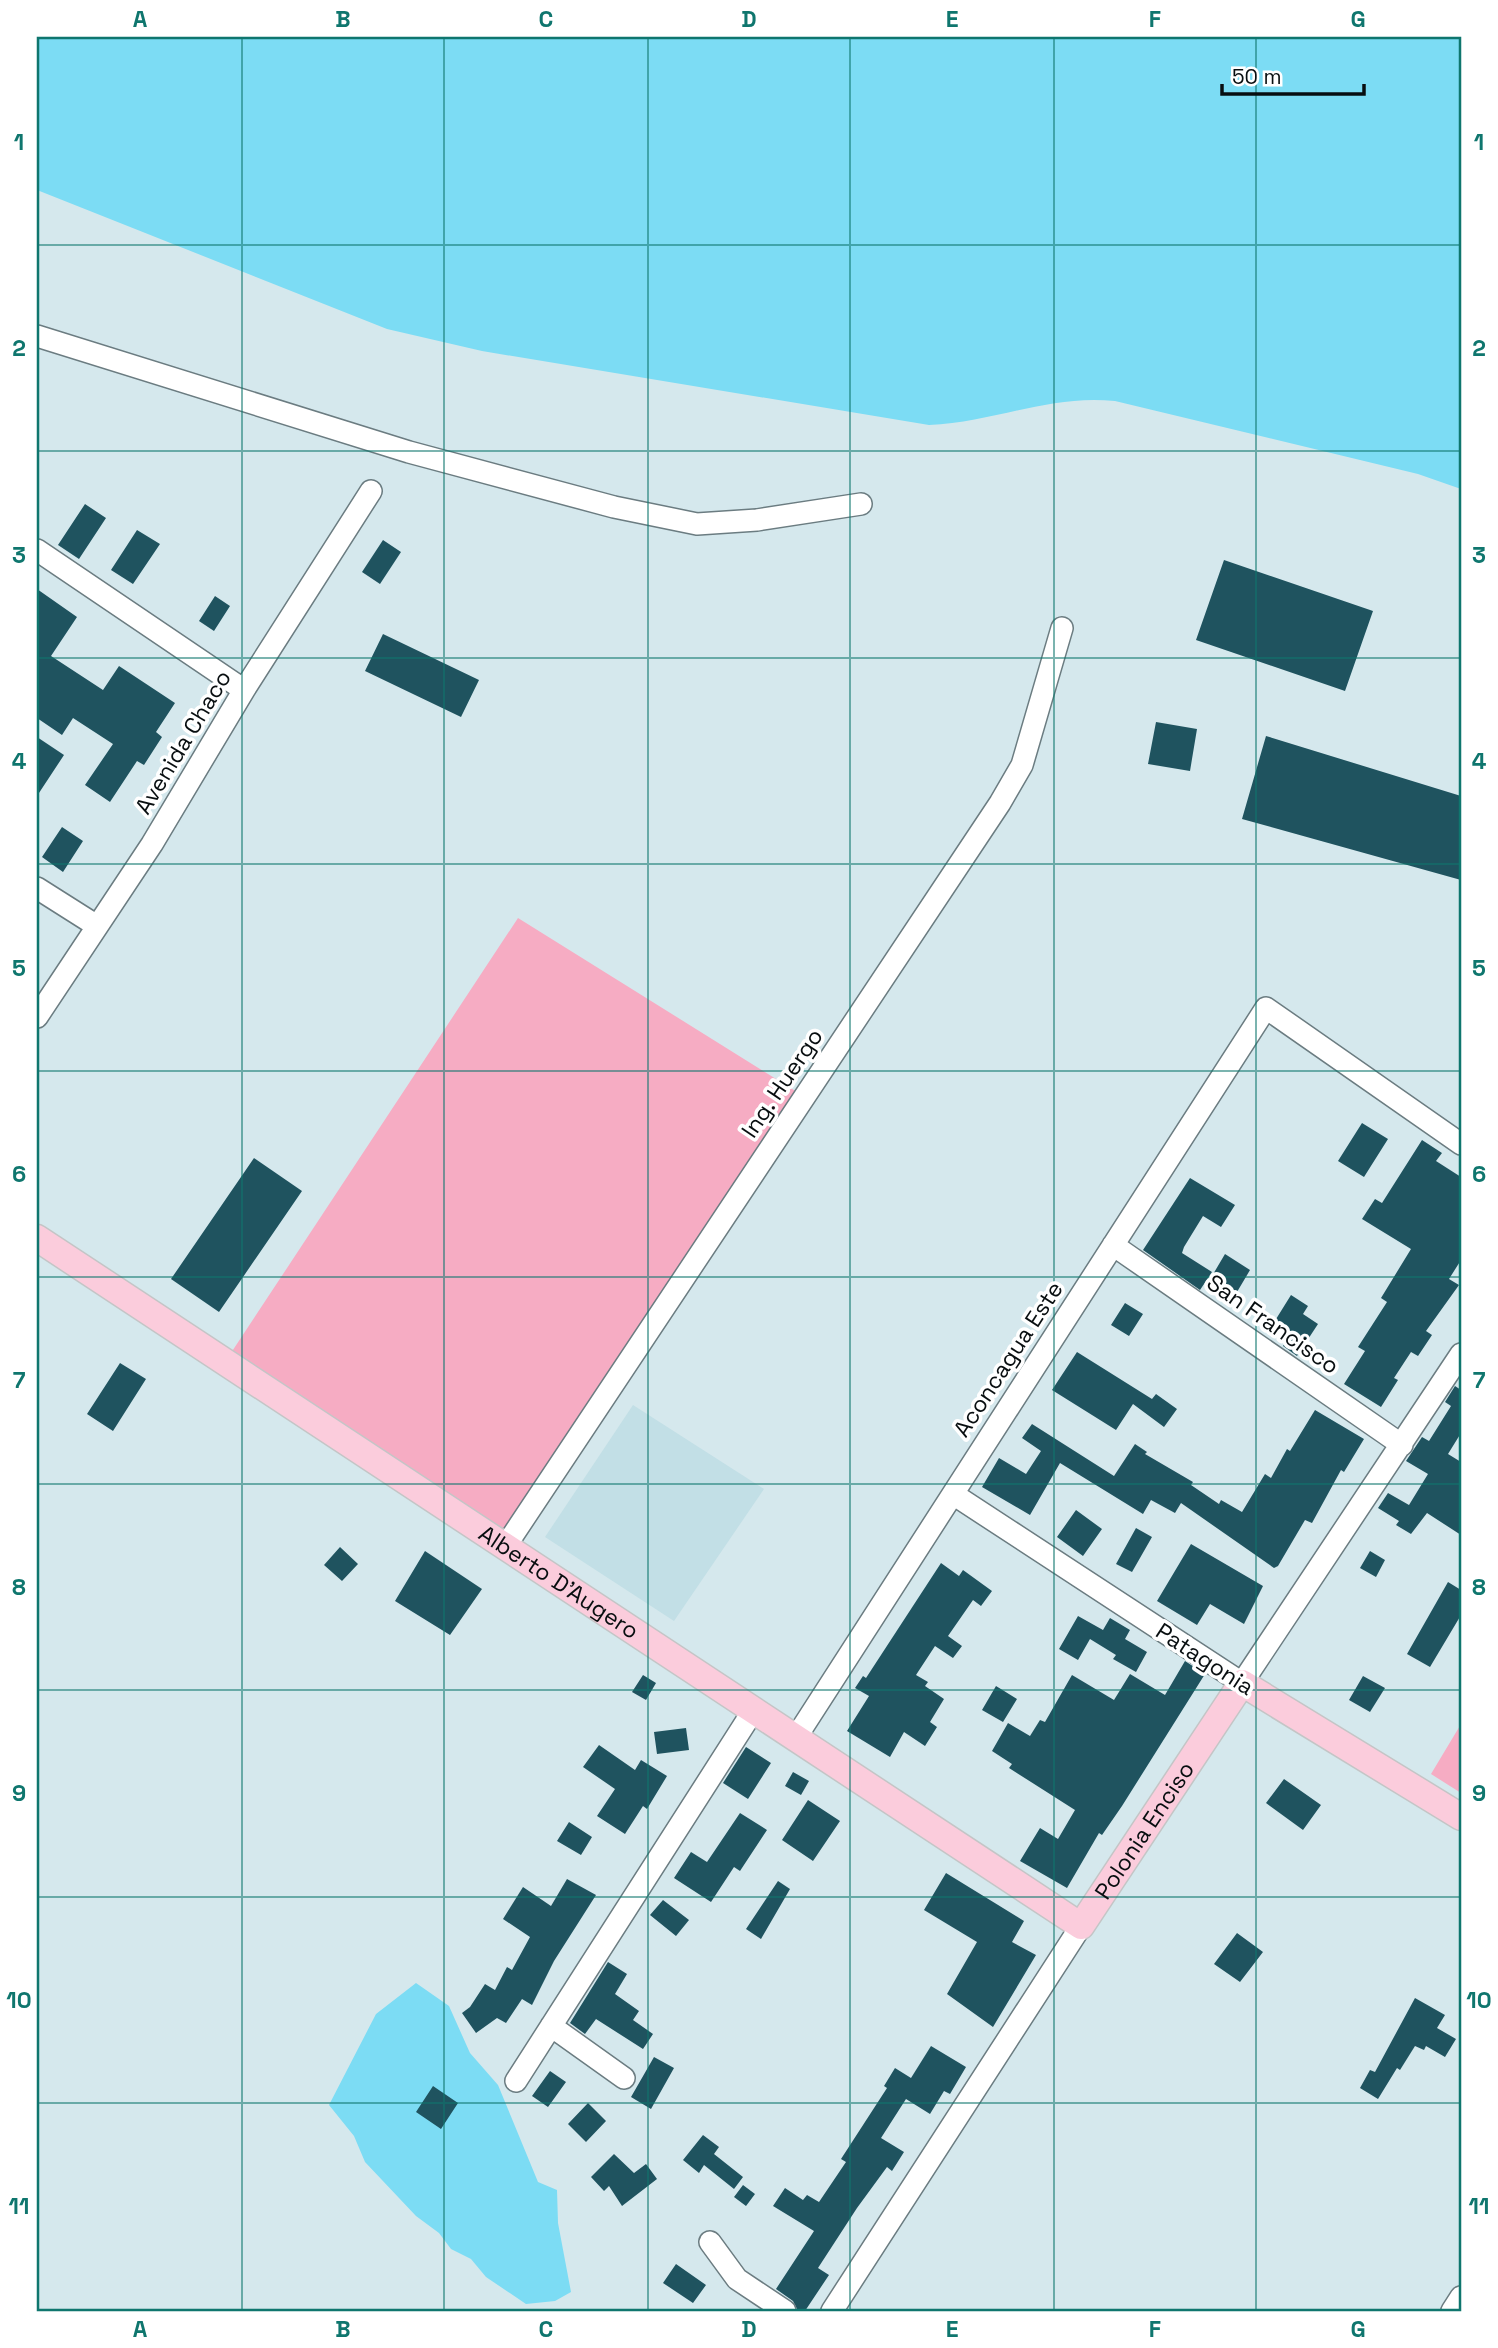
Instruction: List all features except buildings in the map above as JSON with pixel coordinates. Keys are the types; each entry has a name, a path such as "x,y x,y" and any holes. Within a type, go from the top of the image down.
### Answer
{"main road":[{"name":"Alberto D'Augero","path":"37,1238 1081,1926"},
{"name":"Patagonia","path":"1242,1683 1461,1817"},
{"name":"Polonia Enciso","path":"1081,1926 1242,1683"}],"street":[{"path":"37,336 410,452 614,507 697,524 757,520 861,504"},
{"name":"Avenida Chaco","path":"37,1017 152,844 244,690 371,491"},
{"path":"37,550 244,690"},
{"name":"Ing. Huergo","path":"505,1547 1000,803 1022,765 1062,628"},
{"path":"37,888 97,926"},
{"name":"Aconcagua Este","path":"795,1739 1266,1008 1461,1144"},
{"name":"San Francisco","path":"1113,1245 1402,1445"},
{"name":"Polonia Enciso","path":"1242,1683 1461,1354"},
{"name":"Patagonia","path":"953,1494 1242,1683"},
{"path":"516,2081 753,1711"},
{"name":"Polonia Enciso","path":"832,2311 1081,1926"},
{"path":"551,2026 624,2078"},
{"path":"710,2242 737,2279 785,2311"},
{"path":"1452,2311 1461,2297"}],"shaded area":[{"path":"518,918 805,1097 505,1547 225,1362"},
{"path":"633,1405 764,1489 674,1621 545,1537"},
{"path":"1461,1724 1461,1793 1431,1774"}],"water":[{"path":"37,37 1461,37 1461,489 1418,474 1115,401 1068,401 977,419 929,425 482,351 387,329 37,190"},
{"path":"416,1983 449,2006 470,2053 498,2085 538,2182 557,2190 558,2223 571,2292 555,2301 526,2304 486,2277 471,2259 451,2249 439,2233 416,2216 365,2162 354,2136 329,2105 376,2014"}]}
